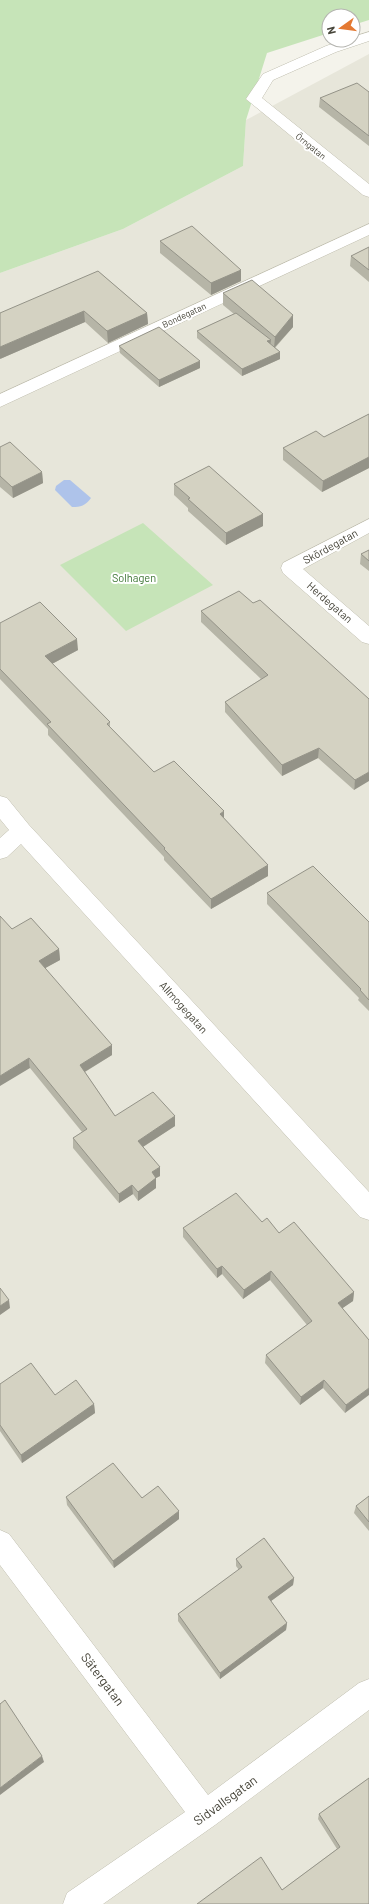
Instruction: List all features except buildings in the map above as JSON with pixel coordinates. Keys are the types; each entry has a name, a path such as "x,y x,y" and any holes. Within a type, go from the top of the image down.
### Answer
{"street":[{"name":"Örngatan","path":"369,36 331,49 268,77 254,99 369,192"},
{"name":"Bondegatan","path":"0,401 369,229"},
{"name":"Skördegatan","path":"290,568 369,525"},
{"name":"Herdegatan","path":"290,568 369,637"},
{"name":"Allmogegatan","path":"0,804 22,831 369,1209"},
{"path":"0,851 22,831"},
{"name":"Sätergatan","path":"0,1543 205,1815"},
{"name":"Sidvallsgatan","path":"78,1904 205,1815 369,1693"}],"shaded area":[{"path":"369,54 369,1904 0,1904 0,273 123,229 243,166 246,120"}],"green space":[{"path":"0,0 369,0 369,20 361,22 361,8 321,8 321,36 267,53 246,120 243,166 123,229 0,273"},
{"name":"Solhagen","path":"143,523 213,585 126,631 60,565"}],"water":[{"path":"64,480 70,480 91,498 87,503 83,506 72,507 55,490 56,486"}]}
